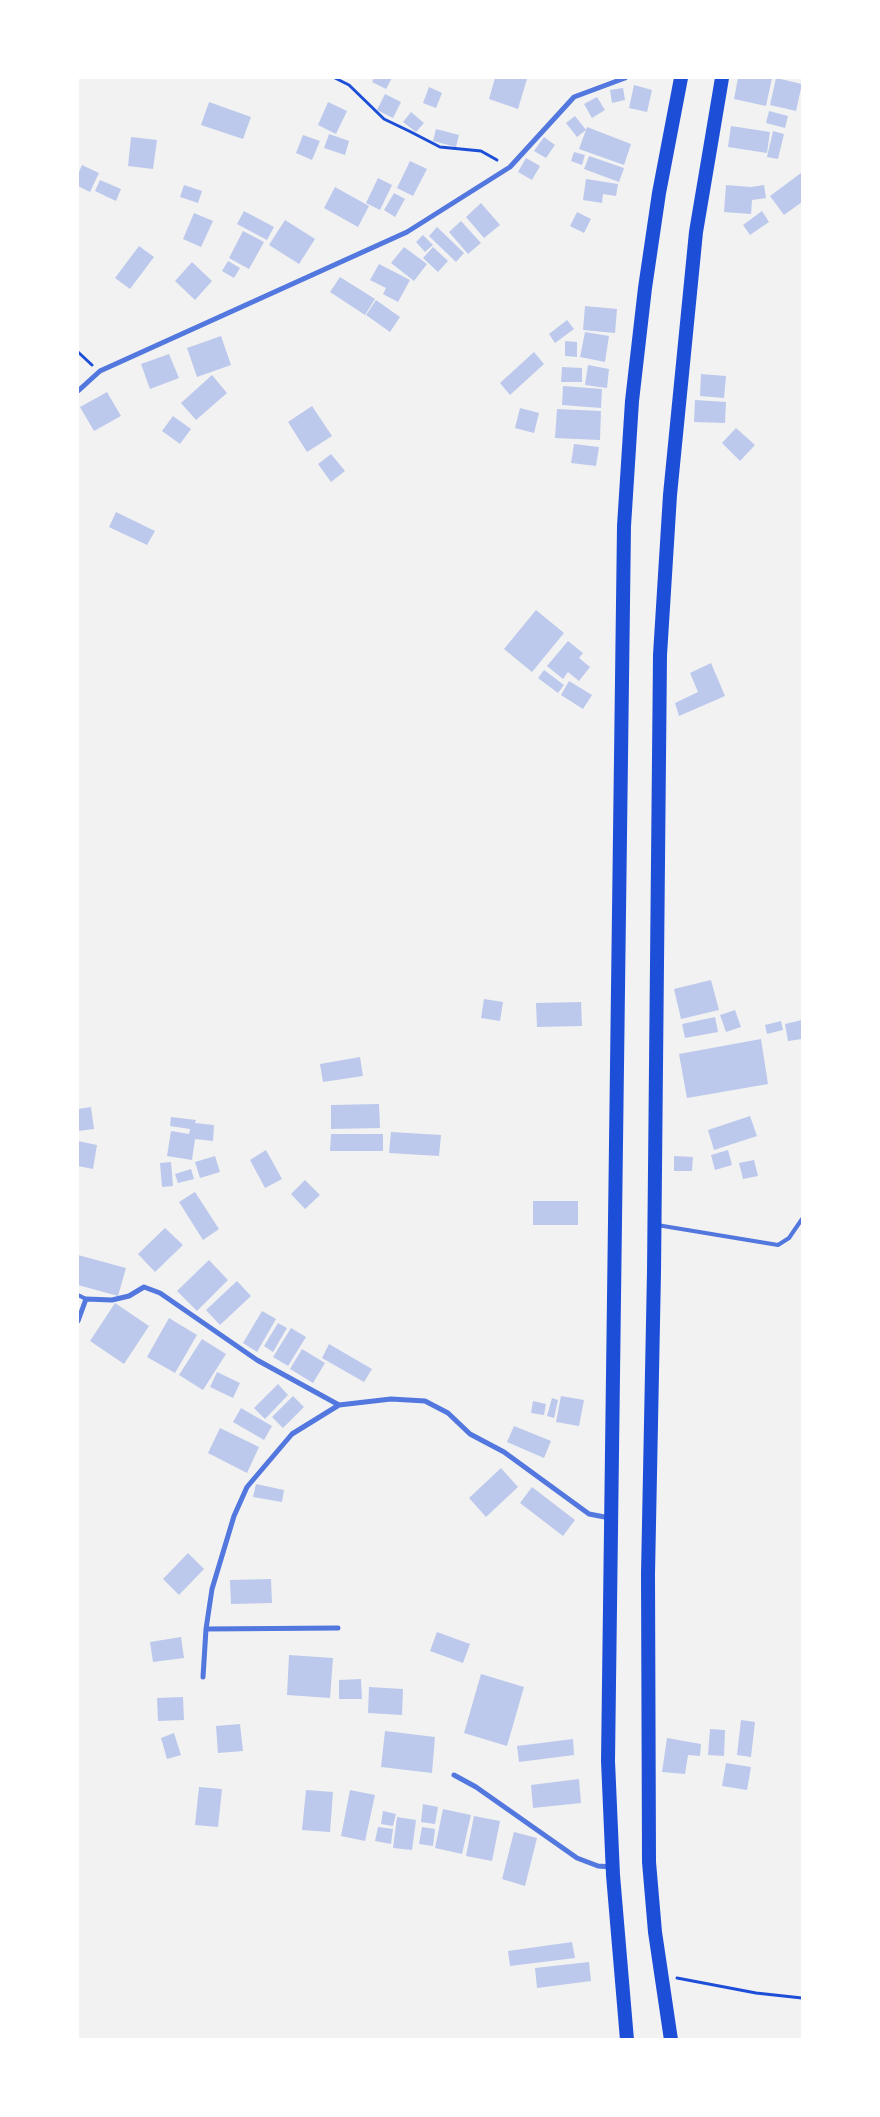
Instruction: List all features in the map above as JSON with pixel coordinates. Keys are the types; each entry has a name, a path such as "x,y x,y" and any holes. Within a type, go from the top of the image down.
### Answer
{"highway":[{"path":"627,2040 613,1867 608,1762 622,647 626,488 632,401 645,288 659,193 681,78"},
{"path":"671,2040 655,1932 649,1862 648,1574 660,655 671,485 696,232 722,78"}],"street":[{"path":"78,391 100,372 407,232 510,167 574,97 625,78"},
{"path":"78,1321 86,1299 112,1300 129,1296 144,1287 160,1293 257,1360 339,1405"},
{"path":"203,1677 206,1628 212,1589 234,1516 247,1487 292,1434 339,1405 391,1398 425,1401 448,1413 470,1434 504,1452 589,1514 610,1518"},
{"path":"206,1628 338,1628"},
{"path":"454,1775 476,1787 577,1858 598,1866 613,1867"}],"lane":[{"path":"654,1225 778,1245 789,1238 802,1219"},
{"path":"78,1295 86,1299"}],"path":[{"path":"335,78 349,85 384,119 440,147 481,151 510,167"},
{"path":"78,352 100,372"},
{"path":"662,1975 756,1993 802,1998"}],"building":[{"path":"374,78 392,78 386,89 372,82"},
{"path":"495,78 527,79 518,109 489,99"},
{"path":"738,78 772,78 766,106 734,99"},
{"path":"776,78 802,84 796,111 770,105"},
{"path":"634,85 652,90 647,112 629,108"},
{"path":"429,87 442,93 436,108 423,103"},
{"path":"623,88 625,100 612,103 610,90"},
{"path":"385,94 401,102 393,118 377,110"},
{"path":"597,97 605,110 592,118 584,104"},
{"path":"209,102 251,117 243,139 201,125"},
{"path":"328,102 347,111 336,134 318,125"},
{"path":"769,111 788,116 785,128 766,123"},
{"path":"411,112 424,123 416,132 403,122"},
{"path":"575,116 586,130 577,137 566,123"},
{"path":"731,126 770,132 767,153 728,147"},
{"path":"587,127 631,144 624,165 579,149"},
{"path":"436,129 459,135 456,147 433,141"},
{"path":"773,131 784,134 778,159 767,157"},
{"path":"329,134 349,141 345,155 324,148"},
{"path":"303,135 320,141 312,160 296,153"},
{"path":"131,137 157,140 153,169 128,166"},
{"path":"544,137 555,145 546,158 534,151"},
{"path":"574,152 585,155 582,165 571,161"},
{"path":"589,156 624,168 619,182 584,169"},
{"path":"526,158 540,166 532,180 518,172"},
{"path":"410,161 427,169 413,196 397,188"},
{"path":"82,165 99,173 90,192 78,186 78,174"},
{"path":"801,173 802,202 784,215 770,196"},
{"path":"378,178 392,185 380,210 366,203"},
{"path":"586,179 618,184 616,196 603,194 602,203 583,200"},
{"path":"100,180 121,189 116,201 95,191"},
{"path":"184,185 202,191 198,203 180,197"},
{"path":"726,185 751,187 764,185 766,198 752,200 751,214 724,212"},
{"path":"335,187 369,206 358,227 324,208"},
{"path":"394,193 405,199 395,217 384,210"},
{"path":"481,203 500,225 484,238 466,217"},
{"path":"244,211 274,227 267,240 237,224"},
{"path":"762,211 769,222 750,235 743,225"},
{"path":"577,212 591,219 584,233 570,226"},
{"path":"194,213 213,221 201,247 183,239"},
{"path":"285,220 315,239 299,264 269,245"},
{"path":"461,221 481,243 468,254 449,232"},
{"path":"437,227 464,253 456,262 429,236"},
{"path":"243,231 264,242 249,269 229,258"},
{"path":"423,235 433,245 425,252 416,242"},
{"path":"139,246 154,257 130,289 115,278"},
{"path":"404,247 427,264 414,281 391,263"},
{"path":"433,247 448,261 438,272 423,258"},
{"path":"228,261 240,268 234,278 222,271"},
{"path":"192,262 212,281 195,300 175,281"},
{"path":"379,264 410,280 398,302 383,294 386,288 370,280"},
{"path":"340,277 375,299 365,315 330,292"},
{"path":"376,300 400,317 390,332 366,315"},
{"path":"585,306 617,309 615,333 583,330"},
{"path":"567,320 574,329 555,343 549,334"},
{"path":"585,332 609,336 605,362 580,357"},
{"path":"221,336 231,365 197,377 187,348"},
{"path":"565,341 577,342 577,357 565,356"},
{"path":"534,352 544,364 510,395 500,383"},
{"path":"169,354 179,378 150,389 141,364"},
{"path":"588,365 609,369 607,388 585,385"},
{"path":"562,367 582,368 582,382 561,382"},
{"path":"701,374 726,376 724,398 700,396"},
{"path":"212,375 227,393 196,420 181,403"},
{"path":"563,386 602,389 601,408 562,405"},
{"path":"107,392 121,416 94,431 80,407"},
{"path":"695,400 726,402 725,423 694,422"},
{"path":"312,406 332,436 307,452 288,422"},
{"path":"520,408 539,413 534,433 515,428"},
{"path":"557,409 601,411 600,440 555,438"},
{"path":"173,416 191,429 180,444 162,431"},
{"path":"736,428 755,445 740,461 722,443"},
{"path":"574,444 599,447 596,466 571,463"},
{"path":"331,454 345,471 331,482 318,464"},
{"path":"116,512 155,531 147,545 109,527"},
{"path":"536,610 564,633 532,672 504,649"},
{"path":"568,641 583,653 579,658 590,667 579,681 568,672 563,679 547,666"},
{"path":"711,663 725,696 679,716 675,703 698,692 690,673"},
{"path":"544,670 564,685 558,693 538,678"},
{"path":"569,681 592,695 583,709 561,695"},
{"path":"711,980 719,1010 681,1019 674,989"},
{"path":"484,999 503,1002 500,1021 481,1018"},
{"path":"581,1002 582,1026 537,1027 536,1003"},
{"path":"735,1010 741,1027 726,1032 720,1015"},
{"path":"715,1017 718,1032 685,1038 682,1024"},
{"path":"802,1020 802,1039 788,1041 785,1024"},
{"path":"781,1021 783,1030 767,1034 765,1025"},
{"path":"761,1039 768,1084 687,1098 679,1054"},
{"path":"360,1057 363,1076 323,1082 320,1064"},
{"path":"379,1104 380,1128 331,1129 331,1105"},
{"path":"91,1107 94,1129 78,1131 78,1109"},
{"path":"750,1116 757,1136 714,1150 708,1130"},
{"path":"171,1117 196,1120 195,1123 214,1125 213,1141 195,1139 192,1160 167,1156 171,1131 189,1134 190,1129 170,1126"},
{"path":"391,1132 441,1135 439,1156 389,1153"},
{"path":"331,1134 383,1134 383,1151 330,1151"},
{"path":"78,1141 97,1145 93,1169 78,1166"},
{"path":"266,1150 282,1179 265,1188 250,1160"},
{"path":"728,1150 732,1165 715,1170 711,1155"},
{"path":"215,1156 220,1172 200,1178 195,1162"},
{"path":"674,1156 693,1157 692,1171 674,1171"},
{"path":"754,1160 758,1176 743,1179 739,1163"},
{"path":"171,1162 173,1186 162,1187 160,1163"},
{"path":"191,1169 194,1179 178,1183 175,1174"},
{"path":"305,1180 320,1195 305,1209 291,1194"},
{"path":"195,1192 219,1229 203,1240 179,1202"},
{"path":"533,1201 578,1201 578,1225 533,1225"},
{"path":"165,1228 183,1245 155,1272 138,1254"},
{"path":"78,1255 126,1268 118,1296 78,1285"},
{"path":"209,1260 228,1280 197,1311 177,1291"},
{"path":"237,1281 251,1296 220,1325 206,1310"},
{"path":"115,1303 149,1326 124,1364 90,1341"},
{"path":"262,1311 276,1319 257,1352 243,1343"},
{"path":"169,1318 197,1335 175,1373 147,1357"},
{"path":"278,1323 287,1328 273,1352 264,1346"},
{"path":"291,1328 306,1337 288,1366 273,1357"},
{"path":"202,1339 226,1354 203,1390 179,1375"},
{"path":"329,1344 372,1369 364,1382 322,1358"},
{"path":"302,1349 325,1363 313,1383 290,1369"},
{"path":"217,1372 240,1383 233,1398 210,1387"},
{"path":"278,1384 288,1395 265,1419 254,1408"},
{"path":"293,1396 304,1407 283,1428 272,1417"},
{"path":"561,1396 584,1400 579,1426 556,1422"},
{"path":"552,1398 558,1400 554,1418 547,1416"},
{"path":"533,1401 546,1404 544,1415 531,1413"},
{"path":"241,1408 272,1426 264,1440 233,1422"},
{"path":"514,1426 551,1441 544,1458 507,1442"},
{"path":"220,1428 259,1447 247,1473 208,1453"},
{"path":"501,1468 518,1487 486,1517 469,1498"},
{"path":"256,1484 284,1490 282,1502 253,1497"},
{"path":"532,1487 575,1520 563,1536 520,1503"},
{"path":"188,1553 204,1569 179,1595 163,1579"},
{"path":"271,1579 272,1603 231,1604 230,1580"},
{"path":"437,1632 470,1644 463,1663 430,1651"},
{"path":"181,1637 184,1658 153,1662 150,1642"},
{"path":"289,1655 333,1658 330,1698 287,1695"},
{"path":"481,1674 524,1687 507,1746 464,1733"},
{"path":"361,1679 362,1699 339,1699 339,1680"},
{"path":"369,1687 403,1689 402,1715 368,1713"},
{"path":"183,1697 184,1720 158,1721 157,1698"},
{"path":"741,1720 755,1722 751,1757 737,1755"},
{"path":"240,1724 243,1751 218,1753 216,1726"},
{"path":"710,1729 725,1730 724,1756 708,1755"},
{"path":"385,1731 435,1737 432,1773 381,1767"},
{"path":"174,1733 181,1755 167,1759 161,1738"},
{"path":"667,1738 701,1744 700,1756 688,1755 685,1774 662,1772"},
{"path":"573,1739 574,1755 519,1762 517,1746"},
{"path":"726,1763 751,1767 747,1790 722,1786"},
{"path":"579,1779 581,1803 533,1808 531,1785"},
{"path":"199,1787 222,1789 218,1827 195,1825"},
{"path":"306,1790 333,1792 330,1832 302,1830"},
{"path":"350,1790 375,1795 365,1841 341,1836"},
{"path":"423,1804 438,1807 435,1824 421,1822"},
{"path":"443,1809 471,1815 462,1854 435,1848"},
{"path":"383,1811 396,1814 393,1826 381,1824"},
{"path":"474,1816 500,1821 492,1861 466,1856"},
{"path":"397,1817 416,1820 412,1850 393,1848"},
{"path":"378,1827 393,1829 391,1844 375,1841"},
{"path":"422,1827 435,1829 433,1846 419,1844"},
{"path":"514,1832 537,1838 525,1886 502,1879"},
{"path":"572,1942 575,1958 510,1966 508,1951"},
{"path":"589,1962 591,1981 537,1988 535,1968"}]}
